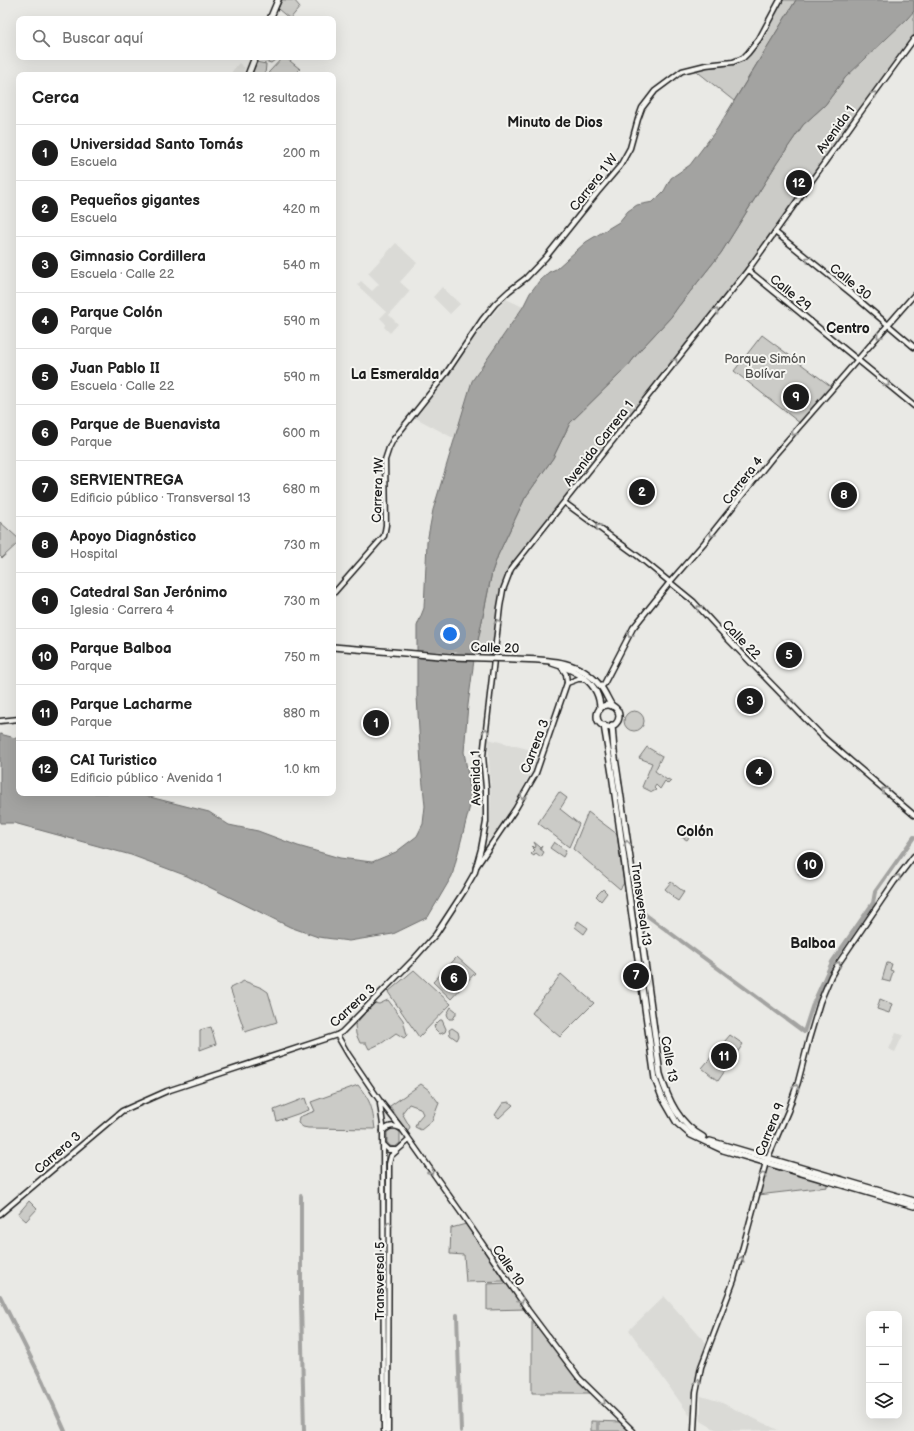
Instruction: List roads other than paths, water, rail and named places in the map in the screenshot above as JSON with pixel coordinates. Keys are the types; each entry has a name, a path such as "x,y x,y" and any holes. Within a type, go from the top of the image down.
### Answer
{"main road":[{"path":"271,16 278,0"},
{"path":"249,72 254,60"},
{"name":"Calle 20","path":"336,646 452,657 541,660"},
{"path":"541,660 560,661 576,666 601,687 612,706"},
{"path":"541,660 560,665 577,672 586,679 599,695 600,709 598,712 598,718 604,725 612,725 618,721 619,716 617,709 606,705 600,709"},
{"name":"Transversal 13","path":"604,725 656,1079 668,1108"},
{"name":"Calle 13","path":"612,725 617,775 640,925 660,1074 670,1103 679,1116 699,1135 709,1140 767,1160 914,1206"},
{"name":"Calle 13","path":"668,1108 677,1123 691,1135 723,1150 767,1160 914,1201"}],"street":[{"name":"Carrera 1 W","path":"546,257 623,162 630,148 640,112 646,101 655,91 682,71 700,66 733,62 743,58 748,54 759,39 780,0"},
{"name":"Avenida 1","path":"775,232 856,117 914,39"},
{"name":"Avenida Carrera 1","path":"491,689 500,607 506,581 511,569 565,503 640,405 748,270 775,232"},
{"name":"Calle 30","path":"775,232 852,294 914,347"},
{"name":"Carrera 1W","path":"336,591 384,536 386,525 385,460 391,443 447,372 482,320 495,304 526,278 546,257"},
{"name":"Calle 29","path":"748,270 914,406"},
{"name":"Carrera 4","path":"601,687 604,684 633,628 772,458 914,295"},
{"name":"Calle 22","path":"565,503 639,557 694,602 824,738 914,815"},
{"path":"560,665 566,674 567,682 578,679 586,679"},
{"name":"Carrera 3","path":"0,1214 122,1111 167,1091 337,1035 342,1032 412,961 436,934 464,891 475,872 476,867 516,808 536,773 567,682"},
{"name":"Avenida 1","path":"476,867 486,822 486,788 483,756 491,689"},
{"path":"0,721 16,719"},
{"path":"483,838 487,843 494,841"},
{"name":"Carrera 9","path":"694,1431 696,1393 701,1367 734,1280 767,1160 788,1111 798,1082 820,1002 831,976 890,888 914,856"},
{"name":"Calle 10","path":"337,1035 380,1101 462,1214 508,1283 579,1378 634,1431"},
{"name":"Calle 10","path":"380,1101 384,1145"},
{"path":"383,1131 390,1126 394,1126 402,1130"},
{"name":"Transversal 5","path":"388,1431 389,1164 391,1156 409,1140"},
{"path":"384,1145 389,1150 397,1150"},
{"name":"Transversal 5","path":"384,1145 384,1431"}],"waterway":[{"path":"642,912 804,1032 813,1004 832,962 873,903 875,892 914,837"},
{"path":"301,1196 301,1302 304,1431"},
{"path":"0,1296 43,1382 65,1431"},
{"path":"457,1315 461,1431"},
{"path":"598,1423 598,1431"}],"place":[{"name":"CAI Turistico","path":"799,183"},
{"name":"Catedral San Jerónimo","path":"796,397"},
{"name":"Pequeños gigantes","path":"642,492"},
{"name":"Apoyo Diagnóstico","path":"844,495"},
{"name":"Juan Pablo II","path":"789,655"},
{"name":"Gimnasio Cordillera","path":"750,701"},
{"name":"Universidad Santo Tomás","path":"376,723"},
{"name":"Parque Colón","path":"759,772"},
{"name":"Parque Balboa","path":"810,865"},
{"name":"SERVIENTREGA","path":"636,976"},
{"name":"Parque de Buenavista","path":"454,978"},
{"name":"Parque Lacharme","path":"724,1056"}],"district":[{"name":"Minuto de Dios","path":"555,122"},
{"name":"Centro","path":"848,328"},
{"name":"La Esmeralda","path":"395,374"},
{"name":"Colón","path":"695,831"},
{"name":"Balboa","path":"813,943"}],"park label":[{"name":"Parque Simón Bolívar","path":"765,366"}]}
